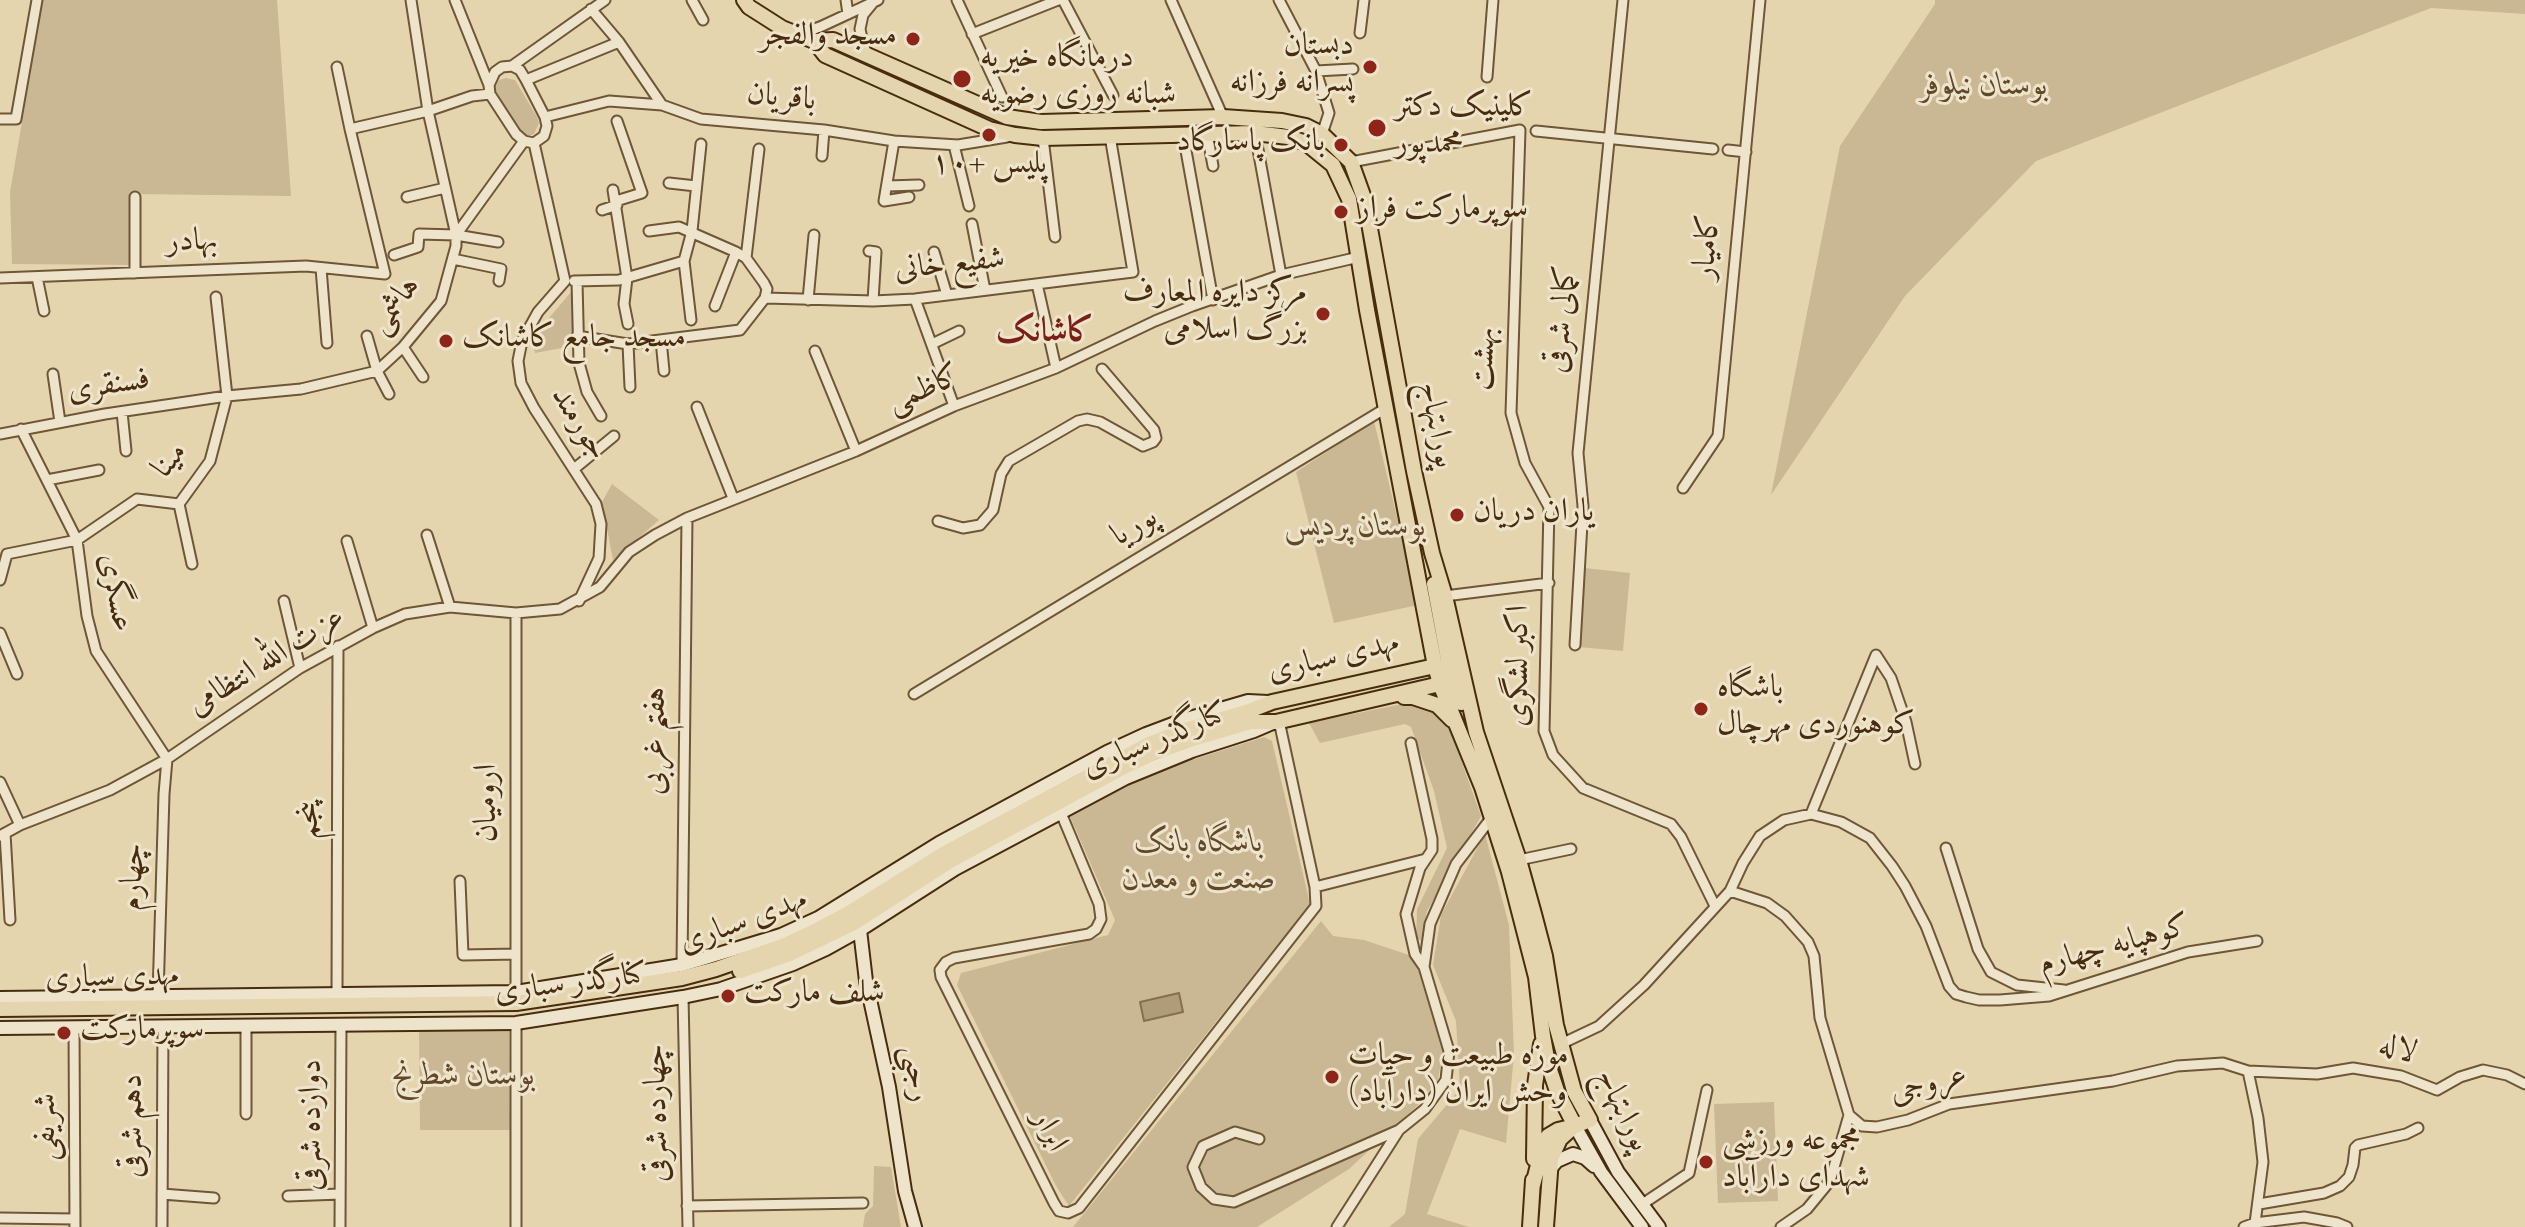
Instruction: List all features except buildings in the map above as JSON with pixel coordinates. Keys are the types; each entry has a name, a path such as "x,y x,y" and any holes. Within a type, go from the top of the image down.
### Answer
{"main road":[{"name":"پورابتهاج","path":"744,0 763,17 797,35 814,41 833,40 984,109 1020,121 1223,117 1282,121 1306,126 1322,134 1351,162 1365,201 1401,405 1432,553 1476,732 1519,860 1545,956 1556,1025 1574,1091 1618,1172 1659,1227"},
{"name":"پورابتهاج","path":"814,41 825,55 989,129 1043,138 1255,133 1288,137 1306,143 1333,165 1349,199 1367,310 1435,666 1492,817 1528,940 1543,1036 1557,1091 1601,1172 1642,1227"},
{"path":"1367,310 1383,306"},
{"path":"1386,408 1401,405"},
{"path":"1432,553 1434,587 1450,670 1461,703 1476,732"},
{"name":"مهدی سباری","path":"0,1018 516,1007 683,982 785,945 847,914 945,853 1116,759 1185,730 1272,702 1435,666 1450,670"},
{"path":"683,982 718,978 790,954 854,923 950,861 1154,753 1251,722 1278,721 1440,684"},
{"path":"1337,688 1341,707"},
{"path":"1388,697 1413,697 1437,705 1460,730"},
{"name":"کنارگذر سباری","path":"683,982 721,989 793,964 860,930 955,869 1126,778 1278,721"},
{"name":"رجبی","path":"860,930 866,981 889,1087 905,1191 915,1227"},
{"name":"کنارگذر سباری","path":"0,998 337,994 516,1007"},
{"name":"مهدی سباری","path":"0,1009 516,1007"},
{"name":"کنارگذر سباری","path":"0,1028 341,1024 516,1007"},
{"path":"1530,1227 1535,1085 1543,1036 1553,1037 1556,1025"},
{"path":"1533,1185 1548,1136 1590,1120"},
{"path":"1546,1227 1554,1147 1575,1126"},
{"path":"1550,1169 1557,1161 1573,1154 1585,1158 1601,1172"}],"street":[{"path":"0,119 16,119 37,0"},
{"path":"411,0 428,111 456,235"},
{"path":"455,0 489,90 502,115 529,142 565,281 627,278 684,261"},
{"path":"489,90 495,72 512,66 605,0"},
{"path":"692,0 703,20"},
{"path":"846,0 848,14"},
{"path":"957,0 1002,97"},
{"path":"972,34 1061,0 1113,95"},
{"path":"1171,0 1223,117"},
{"path":"1279,0 1316,71 1329,113 1322,134"},
{"path":"1360,33 1364,0"},
{"path":"1487,77 1493,0"},
{"name":"کمالی شرقی","path":"1575,645 1583,506 1578,453 1623,0"},
{"name":"کامیار","path":"1683,488 1718,436 1760,0"},
{"path":"797,35 876,1"},
{"path":"871,59 864,48 860,29 863,15 876,1"},
{"path":"591,9 619,42 662,105"},
{"path":"526,80 619,42"},
{"path":"512,66 520,70 545,117"},
{"path":"337,67 350,129 428,111 489,90"},
{"path":"1316,71 1353,69"},
{"name":"باقریان","path":"545,117 609,101 662,105 701,119 824,130 894,141 954,145 1015,135"},
{"name":"هاشمی","path":"227,396 301,389 377,371 403,347 441,301 456,235 529,142 544,136 547,126 545,117"},
{"path":"602,210 642,193 617,121"},
{"name":"بهادر","path":"0,278 306,266 385,274 350,129"},
{"path":"822,156 824,130"},
{"name":"بهشت","path":"1351,162 1520,130 1511,413 1525,463 1549,507 1549,583"},
{"path":"1536,131 1713,149"},
{"path":"1207,133 1213,166"},
{"path":"1255,133 1281,275"},
{"path":"1183,134 1213,300"},
{"name":"شفیع خانی","path":"768,299 915,299 1133,272 1110,136"},
{"path":"1043,138 1055,237"},
{"path":"894,141 884,201 909,197"},
{"path":"691,320 684,261 692,231 701,144"},
{"path":"954,145 969,206"},
{"path":"746,258 759,149"},
{"path":"1728,150 1746,152"},
{"path":"669,183 696,186"},
{"path":"887,186 919,185"},
{"path":"407,197 445,188"},
{"path":"613,190 627,278 624,304 628,324"},
{"path":"135,197 135,273"},
{"path":"972,224 985,290"},
{"path":"577,336 628,344 740,330 768,299 764,283 746,258 736,252 679,227 649,231"},
{"path":"394,255 418,247 419,234 456,235 498,242"},
{"path":"808,300 814,235"},
{"path":"873,251 873,301"},
{"path":"715,306 736,252"},
{"path":"934,252 947,295"},
{"name":"کاظمی","path":"579,601 600,587 629,552 687,518 856,451 954,406 1056,368 1155,321 1281,275 1359,257"},
{"path":"453,259 501,269 499,281"},
{"path":"321,268 327,343"},
{"path":"37,277 44,311"},
{"name":"جورمند","path":"565,281 538,312 522,341 518,361 521,383 534,408 596,504 601,533 599,558 579,601"},
{"path":"577,281 579,363 587,392 601,416"},
{"path":"1037,284 1056,368"},
{"path":"216,297 227,396"},
{"path":"915,299 954,406"},
{"path":"932,344 959,331"},
{"path":"367,336 377,371 389,394"},
{"path":"661,340 664,371"},
{"path":"628,344 630,387"},
{"path":"403,347 423,377"},
{"path":"815,351 856,451"},
{"path":"938,521 963,528 980,525 993,510 1001,474 1009,461 1078,421 1087,419 1100,422 1143,446 1153,442 1156,438 1154,430 1102,369"},
{"path":"53,374 60,422"},
{"name":"فسنقری","path":"0,434 227,396"},
{"name":"مینا","path":"77,540 137,499 179,504 210,461 227,396"},
{"path":"697,407 733,498"},
{"name":"پوریا","path":"914,694 1386,408"},
{"path":"122,412 126,451"},
{"name":"عسگری","path":"21,429 77,540 87,616 96,651 167,759"},
{"path":"574,469 614,436"},
{"path":"47,480 99,470"},
{"path":"179,504 192,564"},
{"name":"هفتم غربی","path":"683,982 687,518"},
{"path":"427,535 450,607"},
{"path":"0,580 7,554 77,540"},
{"path":"347,541 373,628"},
{"path":"1445,596 1549,583"},
{"name":"اکبر لشگری","path":"1549,583 1544,731 1553,755 1583,788 1671,824 1681,837 1715,906"},
{"path":"284,601 300,668"},
{"name":"عزت الله انتظامی","path":"2,834 110,790 167,759 300,668 405,614 450,607 516,613 560,609 579,601"},
{"name":"ارومیان","path":"516,613 516,1227"},
{"path":"0,633 17,674"},
{"name":"پنجم","path":"337,994 338,646"},
{"path":"1561,1044 1599,1026 1644,985 1730,891 1760,836 1784,820 1811,814 1876,655 1891,678 1906,722 1915,764"},
{"path":"1278,721 1315,887 1426,859"},
{"path":"1259,1139 1235,1132 1203,1146 1193,1167 1201,1187 1214,1199 1234,1202 1399,1130 1425,1109 1446,1080 1449,1051 1424,967 1415,954 1406,914 1416,879 1432,850 1411,743"},
{"name":"چهارم","path":"158,996 167,759"},
{"path":"0,782 20,825"},
{"name":"ابرار","path":"1061,813 1099,904 1101,919 1096,929 1089,934 954,958 940,970 1059,1211 1068,1213 1079,1208 1316,906 1315,887"},
{"name":"کوهپایه چهارم","path":"1811,814 1841,822 1870,838 1892,866 1926,926 1949,986 1956,994 1979,1000 2049,996 2188,952 2257,941"},
{"path":"1424,967 1430,924 1456,864 1492,817"},
{"path":"2,834 10,920"},
{"path":"1946,848 1978,949 1991,972 2017,985 2067,990"},
{"path":"1519,860 1571,849"},
{"path":"460,881 463,955 516,954"},
{"name":"عروجی","path":"1730,891 1767,903 1785,916 1808,942 1814,956 1820,1018 1849,1115 1862,1126 1877,1127 1908,1120 1949,1104 2113,1081 2177,1066 2223,1063 2248,1071"},
{"name":"چهارده شرقی","path":"683,982 688,1227"},
{"name":"دوازده شرقی","path":"340,1227 341,1024"},
{"path":"246,1025 246,1114"},
{"name":"دهم شرقی","path":"162,1227 163,1026"},
{"name":"شریفی","path":"74,1027 75,1223"},
{"name":"لاله","path":"2248,1071 2317,1074 2353,1068 2401,1076 2437,1090 2460,1077 2483,1070 2507,1075 2525,1084"},
{"path":"2248,1071 2263,1162 2255,1223"},
{"path":"1641,1205 1689,1173 1707,1090"},
{"path":"1781,1227 1807,1209 1830,1181 1849,1115"},
{"path":"2259,1204 2324,1193 2340,1186 2349,1177 2356,1146 2406,1134 2418,1128"},
{"path":"1337,1227 1399,1130"},
{"path":"162,1194 214,1198"},
{"path":"288,1196 340,1194"},
{"path":"687,1206 863,1203"},
{"path":"2244,1227 2304,1217 2347,1227"},
{"path":"0,1218 75,1223"}],"green space":[{"path":"43,0 277,0 291,196 134,194 133,265 12,264 10,192"},
{"name":"بوستان نیلوفر","path":"1935,0 2525,0 2525,14 2431,8 2036,161 1905,296 1771,495 1840,146"},
{"path":"499,80 515,80 537,117 539,123 534,134 528,136 522,133 498,98 495,88"},
{"path":"571,292 573,346 535,353 532,338"},
{"name":"بوستان پردیس","path":"1374,421 1418,605 1334,623 1296,472"},
{"path":"612,484 659,520 613,560 602,502"},
{"path":"1585,568 1630,573 1623,651 1578,647"},
{"path":"1402,704 1427,704 1450,729 1481,816 1427,911 1421,940 1416,940 1417,909 1447,848 1434,791 1411,727 1405,724 1320,743 1309,723"},
{"name":"باشگاه بانک صنعت و معدن","path":"1264,737 1272,741 1310,904 1069,1206 1056,1186 957,985 961,973 1108,935 1115,920 1069,814 1154,772"},
{"path":"1485,834 1509,925 1514,1054 1506,1143 1460,1129 1427,1214 1469,1227 1389,1227 1405,1214 1418,1139 1460,1089 1456,1021 1433,965 1441,915"},
{"path":"1321,921 1333,936 1364,940 1409,955 1419,972 1443,1052 1438,1079 1419,1104 1349,1169 1257,1227 1073,1227"},
{"name":"بوستان شطرنج","path":"509,1027 510,1130 420,1130 419,1028"},
{"path":"1774,1102 1778,1201 1718,1203 1714,1104"},
{"path":"874,1166 891,1167 901,1227 863,1227 865,1214 873,1206"}],"shaded area":[{"path":"1179,993 1183,1012 1144,1021 1140,1002"}],"place":[{"name":"مسجد والفجر","path":"913,39"},
{"name":"دبستان پسرانه فرزانه","path":"1370,67"},
{"name":"درمانگاه خیریه شبانه روزی رضویه","path":"962,79"},
{"name":"کلینیک دکتر محمدپور","path":"1377,128"},
{"name":"پلیس +۱۰","path":"989,135"},
{"name":"بانک پاسارگاد","path":"1341,145"},
{"name":"سوپرمارکت فراز","path":"1341,212"},
{"name":"مرکز دایره المعارف بزرگ اسلامی","path":"1323,314"},
{"name":"مسجد جامع کاشانک","path":"446,341"},
{"name":"یاران دریان","path":"1457,515"},
{"name":"باشگاه کوهنوردی مهرچال","path":"1701,709"},
{"name":"شلف مارکت","path":"728,996"},
{"name":"سوپرمارکت","path":"64,1033"},
{"name":"موزه طبیعت و حیات وحش ایران (دارآباد)","path":"1332,1077"},
{"name":"مجموعه ورزشی شهدای دارآباد","path":"1706,1162"}],"district":[{"name":"کاشانک","path":"1045,334"}]}
